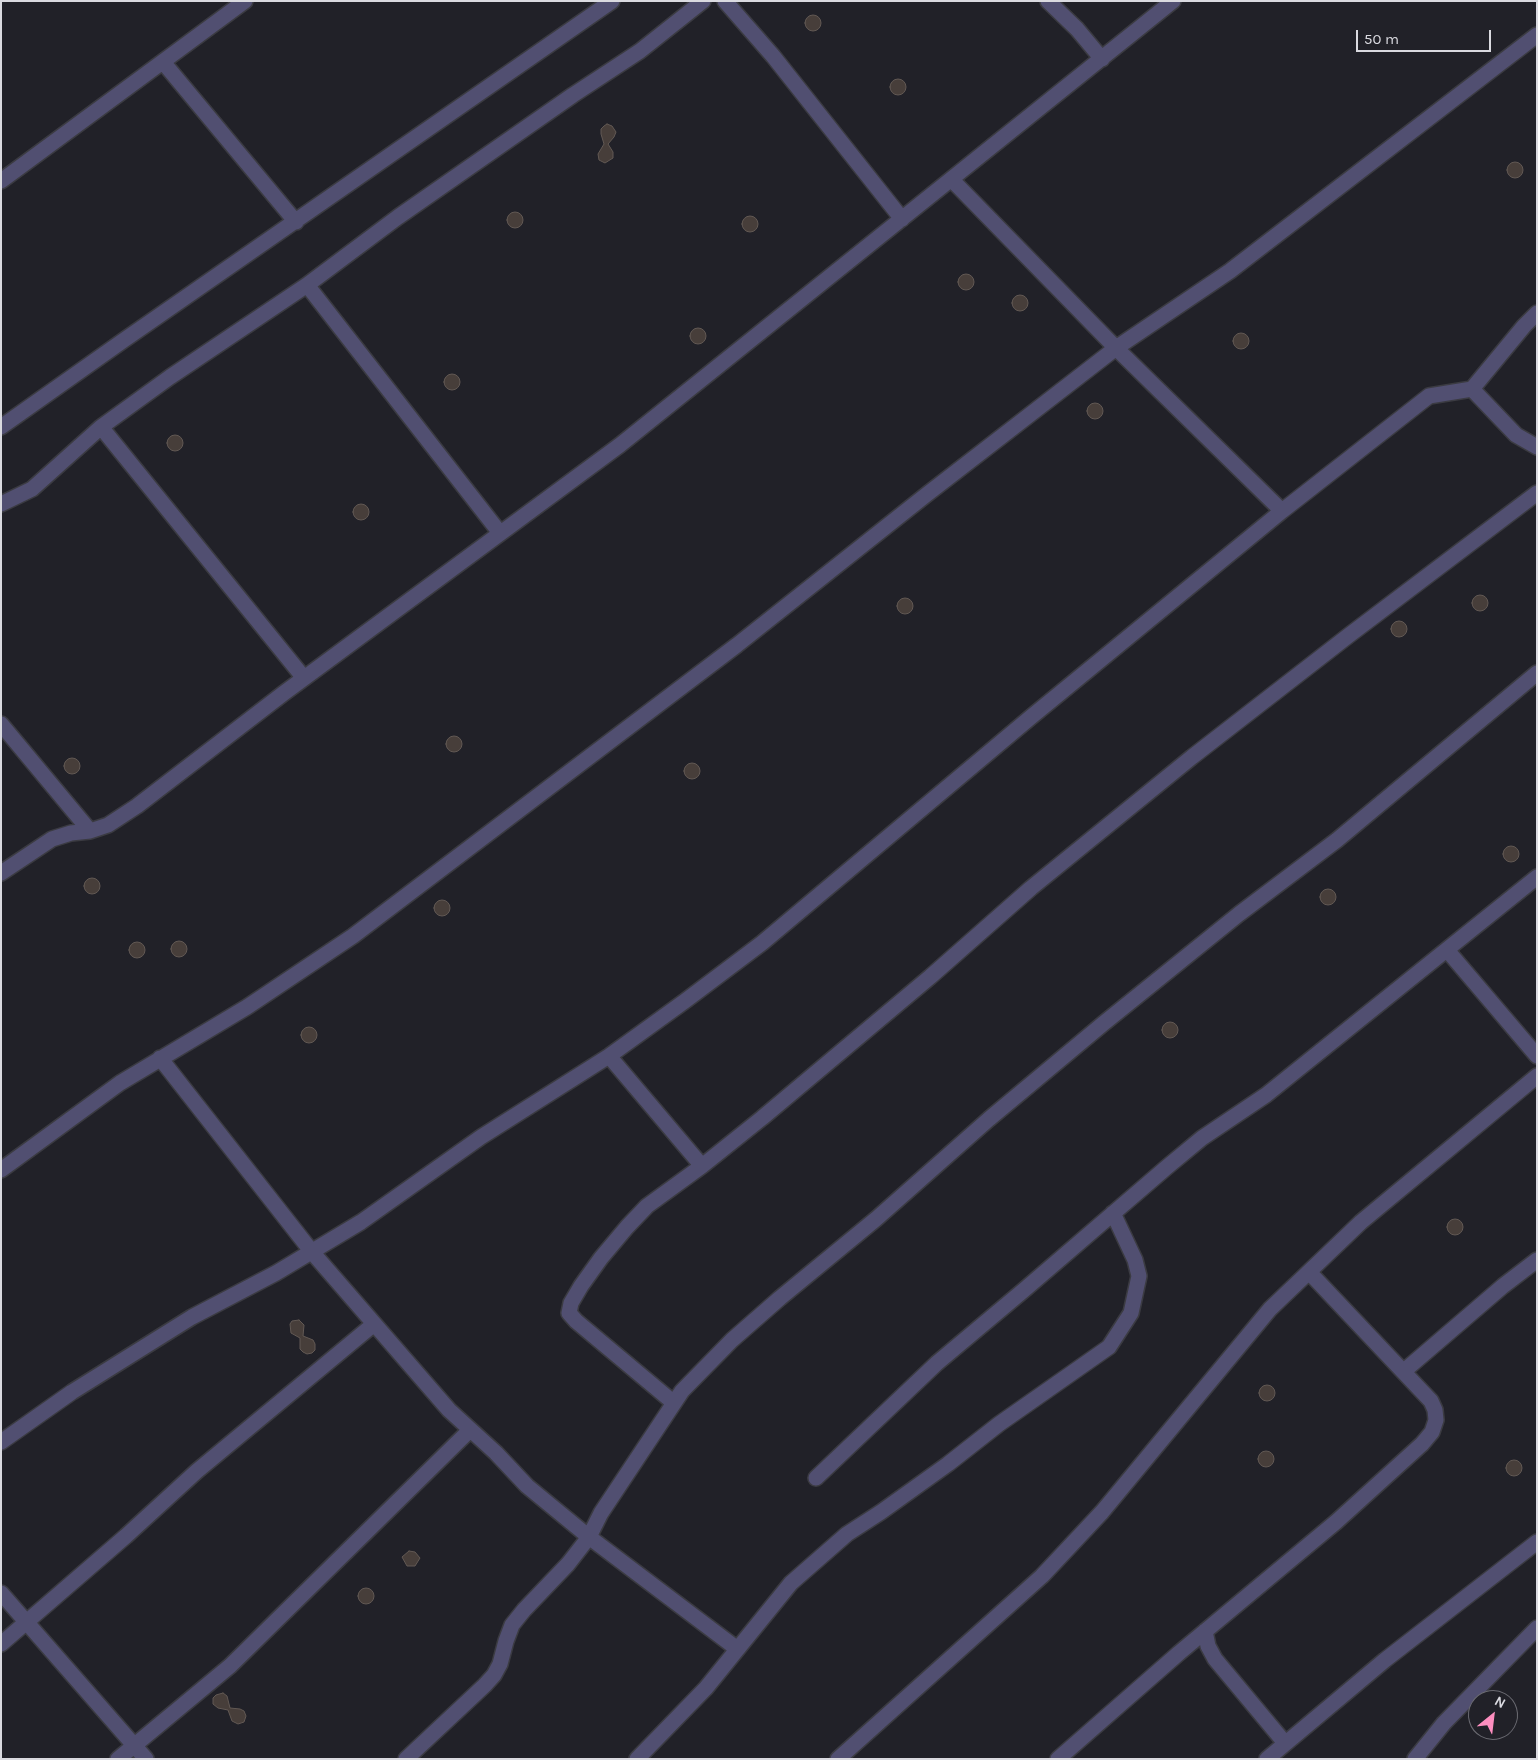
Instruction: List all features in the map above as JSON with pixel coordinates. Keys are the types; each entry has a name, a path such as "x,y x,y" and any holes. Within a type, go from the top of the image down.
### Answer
{"street":[{"path":"1,182 245,1"},
{"path":"1,427 612,1"},
{"path":"1,504 32,489 101,427 170,377 307,285 398,218 640,50 704,1"},
{"path":"724,1 784,70 902,219"},
{"path":"1048,1 1077,29 1102,59"},
{"path":"1,873 52,839 108,825 136,806 304,678 620,445 1174,1"},
{"path":"1,1170 93,1101 160,1058 254,1002 353,936 737,645 1116,348 1230,271 1537,35"},
{"path":"163,62 296,222"},
{"path":"952,180 1116,348 1282,511"},
{"path":"307,285 500,533"},
{"path":"1,1442 72,1392 192,1317 276,1273 361,1222 481,1138 609,1056 762,943 1030,717 1282,511 1429,396 1472,388 1537,313"},
{"path":"1472,388 1516,435 1537,447"},
{"path":"101,427 304,678"},
{"path":"674,1403 571,1317 569,1307 601,1258 626,1227 647,1206 702,1166 762,1118 1031,888 1192,757 1537,493"},
{"path":"406,1759 485,1685 500,1664 512,1625 568,1564 588,1537 601,1513 690,1382 732,1340 780,1298 876,1220 990,1119 1239,914 1336,840 1537,673"},
{"path":"1,724 90,831"},
{"path":"816,1478 937,1363 1202,1138 1266,1096 1537,877"},
{"path":"1447,950 1537,1056"},
{"path":"609,1056 702,1166"},
{"path":"160,1058 312,1252 449,1410 527,1486 588,1537 736,1648"},
{"path":"838,1759 1042,1576 1102,1512 1270,1310 1361,1222 1537,1076"},
{"path":"637,1759 706,1688 736,1648 791,1583 847,1534 896,1502 999,1424 1109,1347 1132,1313 1139,1276 1135,1260 1113,1213"},
{"path":"1404,1371 1503,1286 1537,1260"},
{"path":"1058,1759 1205,1631 1336,1522 1422,1444 1432,1432 1436,1420 1435,1410 1431,1401 1309,1272"},
{"path":"1,1644 126,1536 197,1470 374,1324"},
{"path":"118,1759 230,1666 470,1430"},
{"path":"1267,1759 1385,1660 1535,1548"},
{"path":"1,1593 146,1759"},
{"path":"1415,1759 1444,1723 1537,1628"},
{"path":"1205,1631 1208,1646 1215,1659 1285,1743"}],"building":[{"path":"813,15 821,23 813,31 805,23"},
{"path":"898,79 906,87 898,95 890,87"},
{"path":"607,124 612,126 616,132 608,144 613,152 613,158 605,163 599,160 598,154 604,144 601,129"},
{"path":"1515,162 1523,170 1515,178 1507,170"},
{"path":"515,212 523,220 515,228 507,220"},
{"path":"750,216 758,224 750,232 742,224"},
{"path":"966,274 974,282 966,290 958,282"},
{"path":"1020,295 1028,303 1020,311 1012,303"},
{"path":"698,328 706,336 698,344 690,336"},
{"path":"1241,333 1249,341 1241,349 1233,341"},
{"path":"452,374 460,382 452,390 444,382"},
{"path":"1095,403 1103,411 1095,419 1087,411"},
{"path":"175,435 183,443 175,451 167,443"},
{"path":"361,504 369,512 361,520 353,512"},
{"path":"1480,595 1488,603 1480,611 1472,603"},
{"path":"905,598 913,606 905,614 897,606"},
{"path":"1399,621 1407,629 1399,637 1391,629"},
{"path":"454,736 462,744 454,752 446,744"},
{"path":"72,758 80,766 72,774 64,766"},
{"path":"692,763 700,771 692,779 684,771"},
{"path":"1511,846 1519,854 1511,862 1503,854"},
{"path":"92,878 100,886 92,894 84,886"},
{"path":"1328,889 1336,897 1328,905 1320,897"},
{"path":"442,900 450,908 442,916 434,908"},
{"path":"179,941 187,949 179,957 171,949"},
{"path":"137,942 145,950 137,958 129,950"},
{"path":"1170,1022 1178,1030 1170,1038 1162,1030"},
{"path":"309,1027 317,1035 309,1043 301,1035"},
{"path":"1455,1219 1463,1227 1455,1235 1447,1227"},
{"path":"299,1320 304,1325 303,1336 313,1340 315,1344 315,1350 312,1353 307,1354 303,1352 300,1349 300,1338 291,1333 290,1324 292,1321"},
{"path":"1267,1385 1275,1393 1267,1401 1259,1393"},
{"path":"1266,1451 1274,1459 1266,1467 1258,1459"},
{"path":"1514,1460 1522,1468 1514,1476 1506,1468"},
{"path":"409,1551 415,1552 420,1558 415,1566 407,1566 402,1557"},
{"path":"366,1588 374,1596 366,1604 358,1596"},
{"path":"223,1693 227,1696 230,1708 244,1711 246,1716 244,1722 238,1724 232,1721 228,1710 218,1708 213,1704 213,1698"}]}
